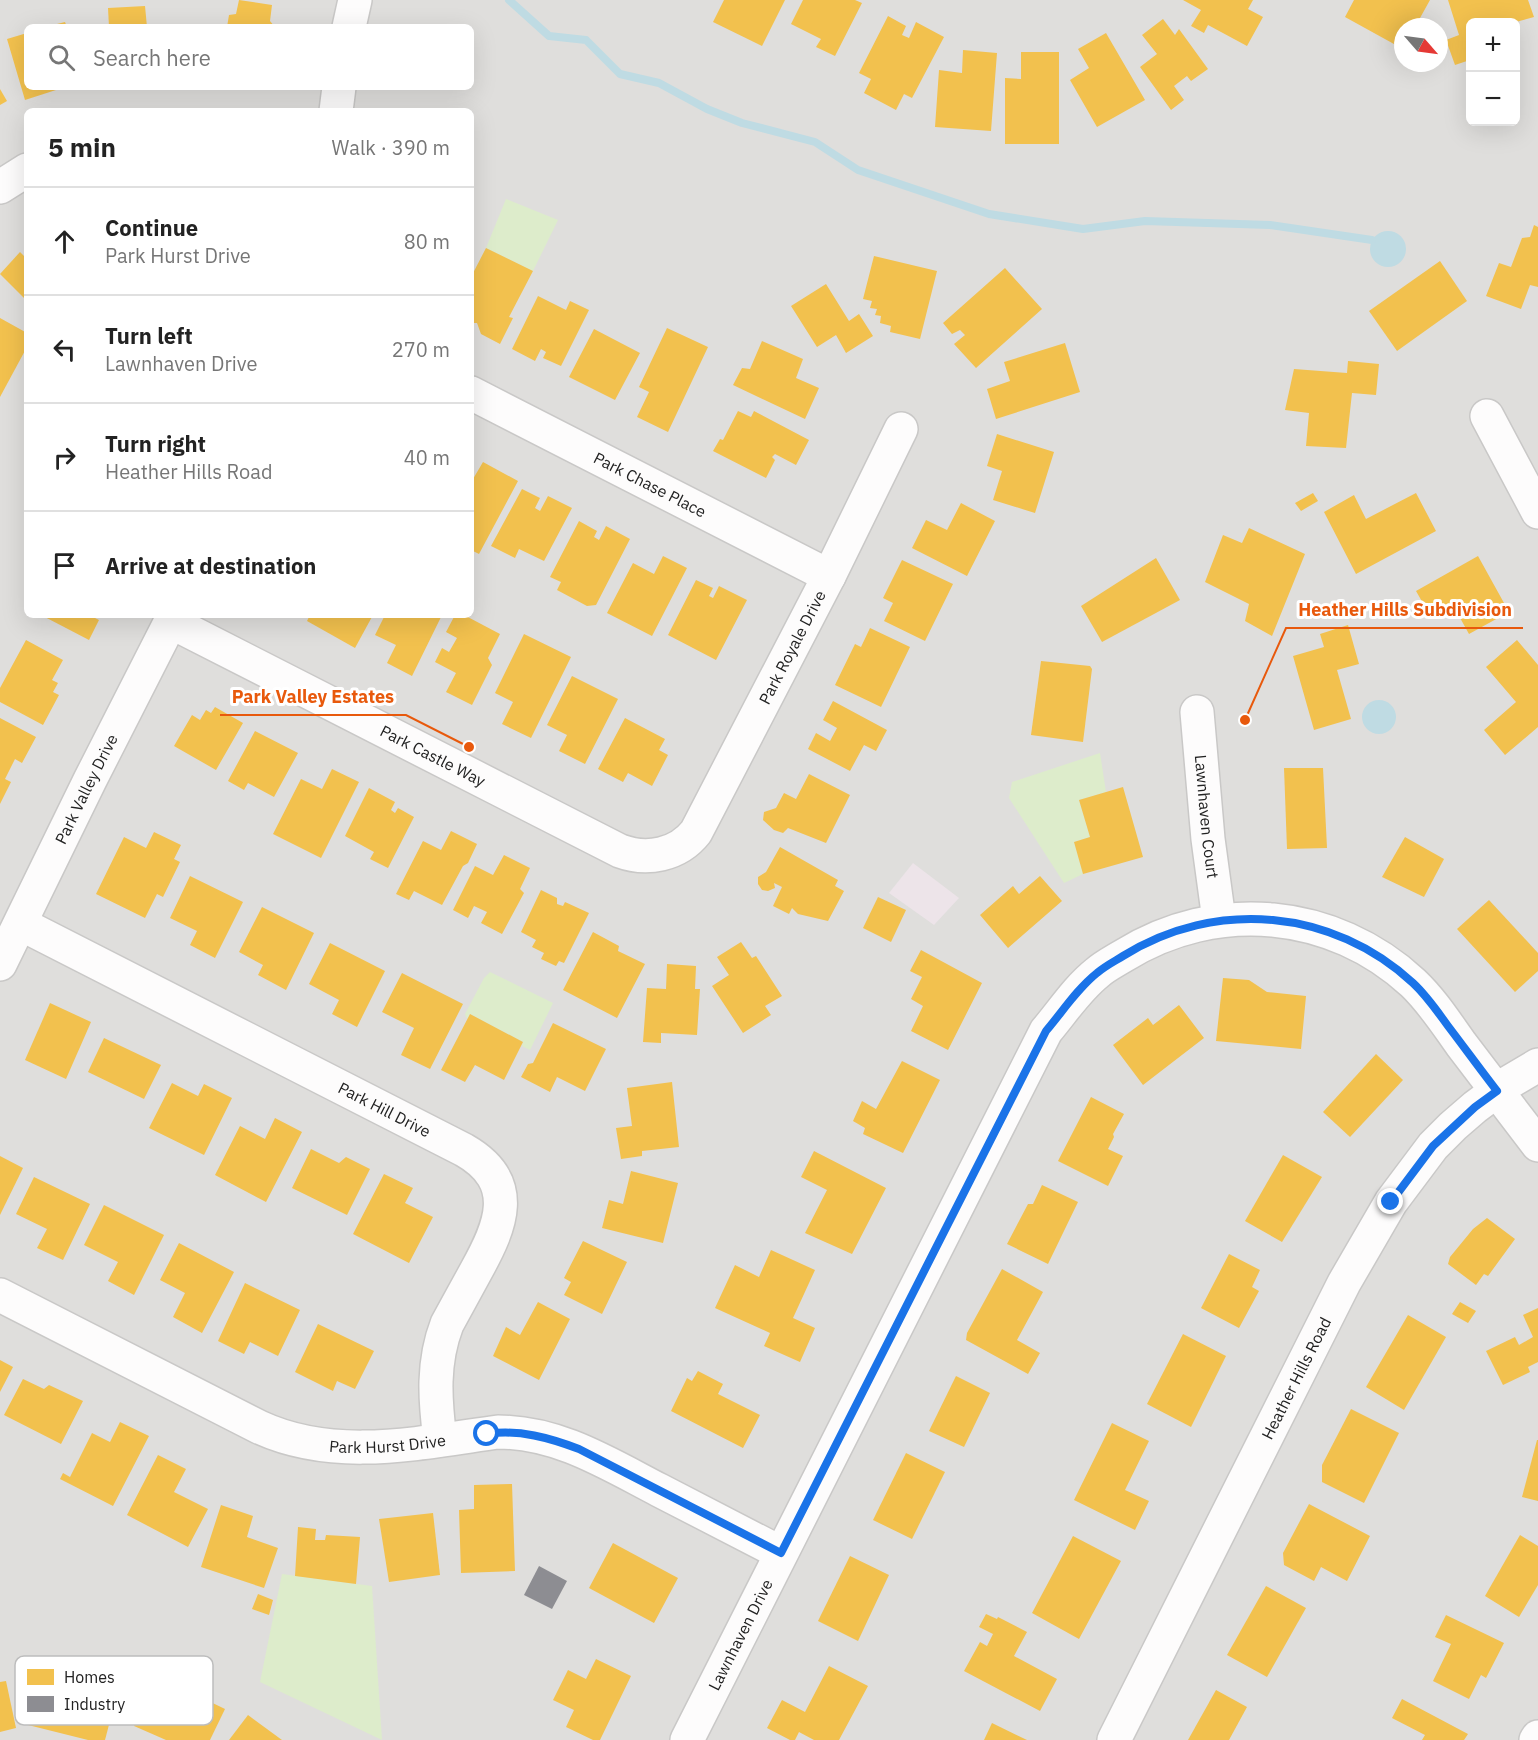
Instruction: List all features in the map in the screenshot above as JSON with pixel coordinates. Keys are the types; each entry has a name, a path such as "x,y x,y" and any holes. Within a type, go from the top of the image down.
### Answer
{"street":[{"path":"350,24 355,0"},
{"path":"336,108 339,90"},
{"path":"0,187 24,172"},
{"name":"Park Chase Place","path":"474,395 829,576"},
{"path":"1487,416 1538,512"},
{"name":"Park Royale Drive","path":"668,852 690,840 696,832 829,576 901,429"},
{"name":"Park Castle Way","path":"172,619 620,851 647,856 668,852"},
{"name":"Park Valley Drive","path":"0,964 172,619"},
{"name":"Lawnhaven Court","path":"1197,712 1208,839 1219,920"},
{"name":"Lawnhaven Drive","path":"687,1740 1046,1031 1079,989 1098,971 1143,943 1192,925 1219,920 1245,918 1271,920 1309,926 1334,934 1371,952 1392,966 1422,992 1538,1146"},
{"name":"Park Hill Drive","path":"21,924 455,1146 482,1162 495,1179 498,1188 501,1199 500,1219 494,1239 441,1339 436,1362 435,1400 440,1440"},
{"name":"Heather Hills Road","path":"1114,1740 1344,1283 1385,1212 1433,1146 1475,1107 1538,1065"},
{"name":"Park Hurst Drive","path":"0,1295 259,1427 281,1436 315,1445 350,1448 509,1432 557,1440 590,1454 781,1553"}],"shaded area":[{"path":"0,0 1538,0 1538,1740 0,1740"},
{"path":"913,863 959,898 934,925 889,893"}],"green space":[{"path":"506,199 558,220 533,271 486,248"},
{"path":"1100,753 1106,792 1079,800 1090,837 1074,842 1083,874 1064,883 1009,798 1012,782"},
{"path":"490,972 553,1003 530,1050 522,1046 523,1042 470,1014 467,1019 465,1014 484,978"},
{"path":"282,1574 372,1586 382,1740 260,1682"}],"water":[{"path":"1388,231 1401,236 1406,249 1401,262 1388,267 1375,262 1370,249 1375,236"},
{"path":"1379,700 1391,705 1396,717 1391,729 1379,734 1367,729 1362,717 1367,705"}],"building: Homes":[{"path":"239,0 272,5 270,21 272,24 228,24 229,15 236,14"},
{"path":"724,0 785,0 762,46 713,22"},
{"path":"803,0 855,0 862,3 835,56 816,47 821,39 791,24"},
{"path":"1183,0 1253,0 1248,9 1263,17 1247,46 1208,25 1204,33 1191,26 1201,10"},
{"path":"1354,0 1430,0 1420,18 1394,18 1394,44 1345,17"},
{"path":"1448,0 1528,0 1534,17 1520,21 1520,18 1466,18 1466,61 1455,65 1448,39 1459,35"},
{"path":"145,6 147,24 109,24 108,8"},
{"path":"888,16 906,26 902,35 909,38 916,22 944,37 912,98 904,94 896,110 864,93 871,79 859,73"},
{"path":"1163,19 1175,35 1179,29 1208,69 1191,81 1187,76 1174,86 1184,100 1171,110 1140,67 1157,54 1142,35"},
{"path":"1106,33 1145,100 1097,127 1070,80 1089,68 1078,49"},
{"path":"24,34 24,90 56,90 25,100 7,39"},
{"path":"963,50 997,53 991,131 935,127 939,70 962,73"},
{"path":"1021,52 1059,52 1059,144 1005,144 1005,78 1021,79"},
{"path":"0,89 7,101 0,105"},
{"path":"1534,225 1538,227 1538,287 1530,285 1521,309 1486,296 1499,263 1511,267 1522,238 1530,237"},
{"path":"486,248 533,271 509,317 513,318 500,344 481,334 477,323 474,323 474,271"},
{"path":"20,252 24,256 24,298 0,274"},
{"path":"874,256 937,271 920,339 890,332 891,326 880,323 881,316 875,315 877,309 870,308 872,301 863,299"},
{"path":"1440,261 1467,301 1397,351 1369,311"},
{"path":"1005,268 1042,309 976,368 954,344 965,335 960,330 952,334 943,323"},
{"path":"826,284 849,321 859,314 873,336 846,353 836,335 817,347 791,306"},
{"path":"538,296 566,310 570,301 589,310 561,366 543,358 546,352 541,349 535,361 512,349"},
{"path":"0,318 24,331 24,353 0,397"},
{"path":"667,328 708,347 668,432 637,417 649,392 639,387"},
{"path":"594,329 640,353 615,400 569,377"},
{"path":"762,341 803,359 796,378 819,388 805,419 733,385 742,368 750,369"},
{"path":"1065,343 1080,392 996,419 987,389 1010,381 1004,362"},
{"path":"1348,361 1379,364 1376,395 1352,393 1346,448 1306,446 1309,413 1285,410 1294,369 1347,373"},
{"path":"738,411 751,417 754,411 809,440 796,465 775,454 772,457 775,460 766,478 713,451 720,439 723,440"},
{"path":"997,434 1054,452 1035,513 993,500 1002,471 987,466"},
{"path":"483,462 518,481 479,554 474,552 474,477"},
{"path":"522,489 540,498 535,508 540,511 548,496 572,508 544,561 519,549 515,558 491,546"},
{"path":"1313,493 1318,501 1301,511 1295,503"},
{"path":"1416,493 1436,531 1356,574 1324,512 1354,495 1366,519"},
{"path":"961,503 995,521 967,576 912,548 926,520 947,530"},
{"path":"579,521 597,531 594,537 599,540 606,526 630,539 596,605 587,606 557,590 561,582 550,577"},
{"path":"1249,528 1305,554 1272,636 1245,621 1249,604 1205,582 1223,535 1242,543"},
{"path":"663,556 687,568 652,636 607,613 633,563 654,574"},
{"path":"1478,556 1509,612 1469,634 1454,607 1432,619 1416,591"},
{"path":"1156,558 1180,600 1102,642 1081,606"},
{"path":"902,560 953,584 925,641 884,621 893,603 883,598"},
{"path":"696,580 713,588 709,596 713,598 719,586 747,600 716,660 668,635"},
{"path":"47,618 95,618 99,620 89,640"},
{"path":"308,618 371,618 355,648 307,621"},
{"path":"384,618 441,618 412,676 387,663 396,645 375,635"},
{"path":"453,618 470,618 500,634 488,658 492,665 472,705 446,692 456,673 435,662 442,648 449,652 457,638 446,632"},
{"path":"1348,625 1359,664 1337,670 1351,719 1314,730 1293,656 1324,647 1320,634"},
{"path":"870,628 910,647 881,707 835,685 855,644 861,647"},
{"path":"524,634 571,657 531,738 502,724 513,702 495,693"},
{"path":"26,640 63,660 52,680 58,683 53,692 59,695 43,725 0,702 0,688"},
{"path":"1517,640 1538,665 1538,727 1505,755 1484,730 1516,702 1486,667"},
{"path":"1041,661 1090,666 1092,669 1083,742 1031,735"},
{"path":"572,676 618,699 585,764 559,751 567,735 547,725"},
{"path":"833,701 887,730 876,751 864,745 850,771 808,749 816,733 830,741 837,728 823,720"},
{"path":"215,707 243,723 216,770 174,746 192,715 200,720 206,710 211,713"},
{"path":"0,718 36,737 22,763 15,759 5,779 11,782 0,804"},
{"path":"625,718 665,739 659,750 668,755 652,786 628,773 623,782 598,769"},
{"path":"255,731 298,753 274,797 248,783 244,790 228,781"},
{"path":"1284,768 1323,768 1327,848 1287,849"},
{"path":"332,769 359,782 321,858 273,834 301,779 322,789"},
{"path":"809,774 850,795 826,843 788,828 783,833 774,830 763,820 764,812 776,808 784,793 796,799"},
{"path":"1123,787 1143,857 1083,874 1074,842 1090,837 1079,800"},
{"path":"369,788 395,802 391,810 395,813 398,808 414,817 388,868 370,859 374,852 345,836"},
{"path":"451,831 477,844 442,905 414,891 409,900 396,894 423,841 441,850"},
{"path":"154,832 181,845 174,859 180,862 163,897 157,894 145,918 96,894 124,837 146,848"},
{"path":"1405,837 1444,859 1424,897 1382,877"},
{"path":"780,847 838,880 835,886 844,891 828,921 798,914 792,908 789,914 773,906 782,887 774,883 775,888 768,891 762,890 758,884 758,877 766,872"},
{"path":"504,855 530,868 520,889 524,893 502,934 481,923 487,912 474,906 468,918 453,910 475,866 493,875"},
{"path":"190,876 243,902 215,958 190,945 197,931 170,918"},
{"path":"1040,876 1062,901 1008,948 980,915 1013,886 1019,894"},
{"path":"541,890 557,898 557,904 563,906 565,902 589,913 564,963 559,961 556,966 541,959 544,953 532,947 536,940 521,932"},
{"path":"878,897 906,910 891,942 863,928"},
{"path":"1489,900 1538,953 1538,971 1515,992 1457,929"},
{"path":"262,907 314,933 286,990 258,975 263,965 239,952"},
{"path":"593,932 619,946 618,951 645,964 617,1018 563,990"},
{"path":"741,942 752,958 756,956 782,996 765,1006 771,1015 743,1033 712,986 729,975 717,957"},
{"path":"330,943 385,971 357,1027 332,1014 339,1000 309,984"},
{"path":"921,950 982,983 948,1050 911,1031 923,1006 911,999 922,977 910,971"},
{"path":"667,964 696,966 695,989 700,989 697,1035 661,1033 661,1043 643,1042 647,988 666,989"},
{"path":"402,973 463,1004 430,1069 401,1055 414,1028 382,1012"},
{"path":"1223,978 1249,980 1267,992 1306,996 1301,1049 1216,1041"},
{"path":"50,1003 91,1022 66,1079 25,1060"},
{"path":"1179,1005 1204,1038 1143,1085 1113,1045 1148,1018 1153,1025"},
{"path":"470,1014 523,1042 504,1080 475,1065 465,1082 441,1070"},
{"path":"553,1023 606,1049 585,1091 557,1077 550,1092 521,1077 528,1064 533,1063"},
{"path":"104,1038 161,1065 144,1099 88,1072"},
{"path":"1376,1054 1403,1080 1350,1137 1323,1112"},
{"path":"902,1061 940,1080 903,1153 863,1134 865,1128 853,1121 862,1101 876,1109"},
{"path":"672,1082 679,1147 642,1151 642,1156 621,1159 616,1128 632,1126 627,1088"},
{"path":"172,1083 198,1096 204,1084 232,1098 204,1155 149,1128"},
{"path":"1091,1097 1124,1114 1108,1149 1123,1156 1108,1186 1058,1161"},
{"path":"275,1118 302,1132 266,1202 215,1175 240,1126 265,1139"},
{"path":"311,1149 339,1163 346,1157 370,1169 347,1215 292,1188"},
{"path":"814,1151 886,1188 852,1254 805,1233 827,1190 801,1177"},
{"path":"1283,1155 1322,1177 1282,1242 1245,1221"},
{"path":"0,1156 23,1168 0,1215"},
{"path":"631,1171 678,1183 663,1243 602,1228 609,1200 623,1204"},
{"path":"384,1174 413,1188 405,1203 433,1217 409,1263 353,1234"},
{"path":"34,1177 90,1204 63,1260 37,1248 47,1229 16,1214"},
{"path":"1042,1185 1078,1202 1048,1264 1007,1244 1028,1204 1033,1204"},
{"path":"104,1205 164,1235 134,1295 108,1281 118,1262 84,1245"},
{"path":"1487,1218 1515,1239 1488,1276 1484,1274 1476,1285 1448,1264 1450,1257 1473,1229"},
{"path":"583,1241 627,1262 602,1314 564,1295 571,1282 564,1278"},
{"path":"179,1243 234,1272 202,1333 173,1317 185,1293 160,1280"},
{"path":"771,1250 815,1270 793,1318 815,1328 800,1362 764,1346 770,1333 715,1308 735,1265 759,1277"},
{"path":"1229,1254 1260,1270 1252,1287 1259,1291 1239,1328 1201,1308"},
{"path":"1002,1269 1043,1292 1017,1340 1040,1353 1028,1374 966,1340 967,1333"},
{"path":"245,1283 300,1310 278,1356 250,1342 244,1354 218,1341"},
{"path":"538,1302 570,1319 539,1380 493,1356 506,1327 520,1335"},
{"path":"1460,1302 1476,1311 1468,1323 1452,1314"},
{"path":"1538,1308 1538,1362 1528,1367 1530,1372 1503,1385 1486,1351 1515,1337 1519,1345 1533,1337 1523,1315"},
{"path":"1408,1315 1446,1337 1404,1410 1366,1387"},
{"path":"318,1324 374,1351 355,1389 337,1381 333,1391 295,1372"},
{"path":"1183,1334 1226,1356 1191,1427 1147,1404"},
{"path":"0,1360 13,1367 0,1392"},
{"path":"698,1371 723,1384 718,1394 760,1415 743,1448 671,1411 687,1378 692,1381"},
{"path":"956,1376 990,1393 964,1447 929,1431"},
{"path":"23,1379 44,1389 49,1385 83,1401 61,1444 4,1415"},
{"path":"1351,1409 1399,1433 1364,1503 1322,1482 1322,1465"},
{"path":"120,1422 149,1436 113,1506 60,1479 63,1473 70,1477 92,1433 110,1442"},
{"path":"1112,1423 1149,1441 1125,1490 1149,1501 1135,1530 1074,1500"},
{"path":"1538,1440 1538,1501 1522,1497"},
{"path":"906,1453 945,1472 912,1539 873,1520"},
{"path":"158,1455 186,1469 174,1492 208,1509 188,1547 127,1515"},
{"path":"512,1484 515,1571 461,1573 459,1510 474,1509 474,1485"},
{"path":"1309,1504 1370,1536 1347,1581 1321,1567 1314,1581 1284,1565 1283,1553"},
{"path":"221,1505 253,1516 247,1537 278,1548 264,1588 201,1567"},
{"path":"433,1513 440,1575 389,1582 379,1519"},
{"path":"298,1527 316,1529 315,1540 325,1540 326,1535 360,1537 356,1584 295,1576"},
{"path":"1520,1535 1538,1546 1538,1585 1519,1617 1485,1596"},
{"path":"1073,1536 1121,1561 1079,1639 1032,1613"},
{"path":"613,1543 678,1578 654,1623 589,1588"},
{"path":"850,1556 889,1575 858,1641 818,1621"},
{"path":"1266,1586 1306,1608 1267,1677 1227,1655"},
{"path":"258,1594 273,1600 269,1615 252,1609"},
{"path":"986,1614 997,1619 998,1617 1027,1632 1014,1656 1057,1679 1040,1711 964,1671 980,1642 987,1646 993,1634 979,1627"},
{"path":"1446,1615 1504,1643 1486,1678 1481,1675 1469,1699 1433,1681 1451,1644 1435,1637"},
{"path":"596,1659 631,1676 600,1740 593,1740 566,1727 574,1710 553,1700 568,1670 586,1679"},
{"path":"829,1666 868,1686 839,1740 814,1740 799,1732 795,1740 790,1740 767,1728 782,1700 805,1712"},
{"path":"6,1681 16,1728 0,1732 0,1682"},
{"path":"1216,1690 1247,1707 1229,1740 1188,1740"},
{"path":"1402,1699 1468,1734 1464,1740 1422,1740 1425,1735 1392,1718"},
{"path":"213,1703 225,1709 210,1740 166,1740 134,1726 213,1725"},
{"path":"248,1715 282,1740 229,1740"},
{"path":"992,1723 1027,1740 984,1740"},
{"path":"28,1725 109,1725 105,1740 88,1740"}],"building: Industry":[{"path":"539,1566 567,1581 552,1609 524,1595"}],"waterway":[{"path":"509,0 549,36 586,40 620,74 659,83 707,109 742,123 815,142 858,170 989,214 1083,229 1145,221 1270,225 1372,240"}],"place":[{"name":"Heather Hills Subdivision","path":"1245,720"},
{"name":"Park Valley Estates","path":"469,747"}],"route":[{"path":"487,1434 522,1433 557,1440 579,1449 781,1553 1046,1031 1079,989 1098,971 1143,943 1192,925 1245,918 1284,921 1334,934 1371,952 1392,966 1422,992 1497,1091 1475,1107 1433,1146 1391,1202"}]}
